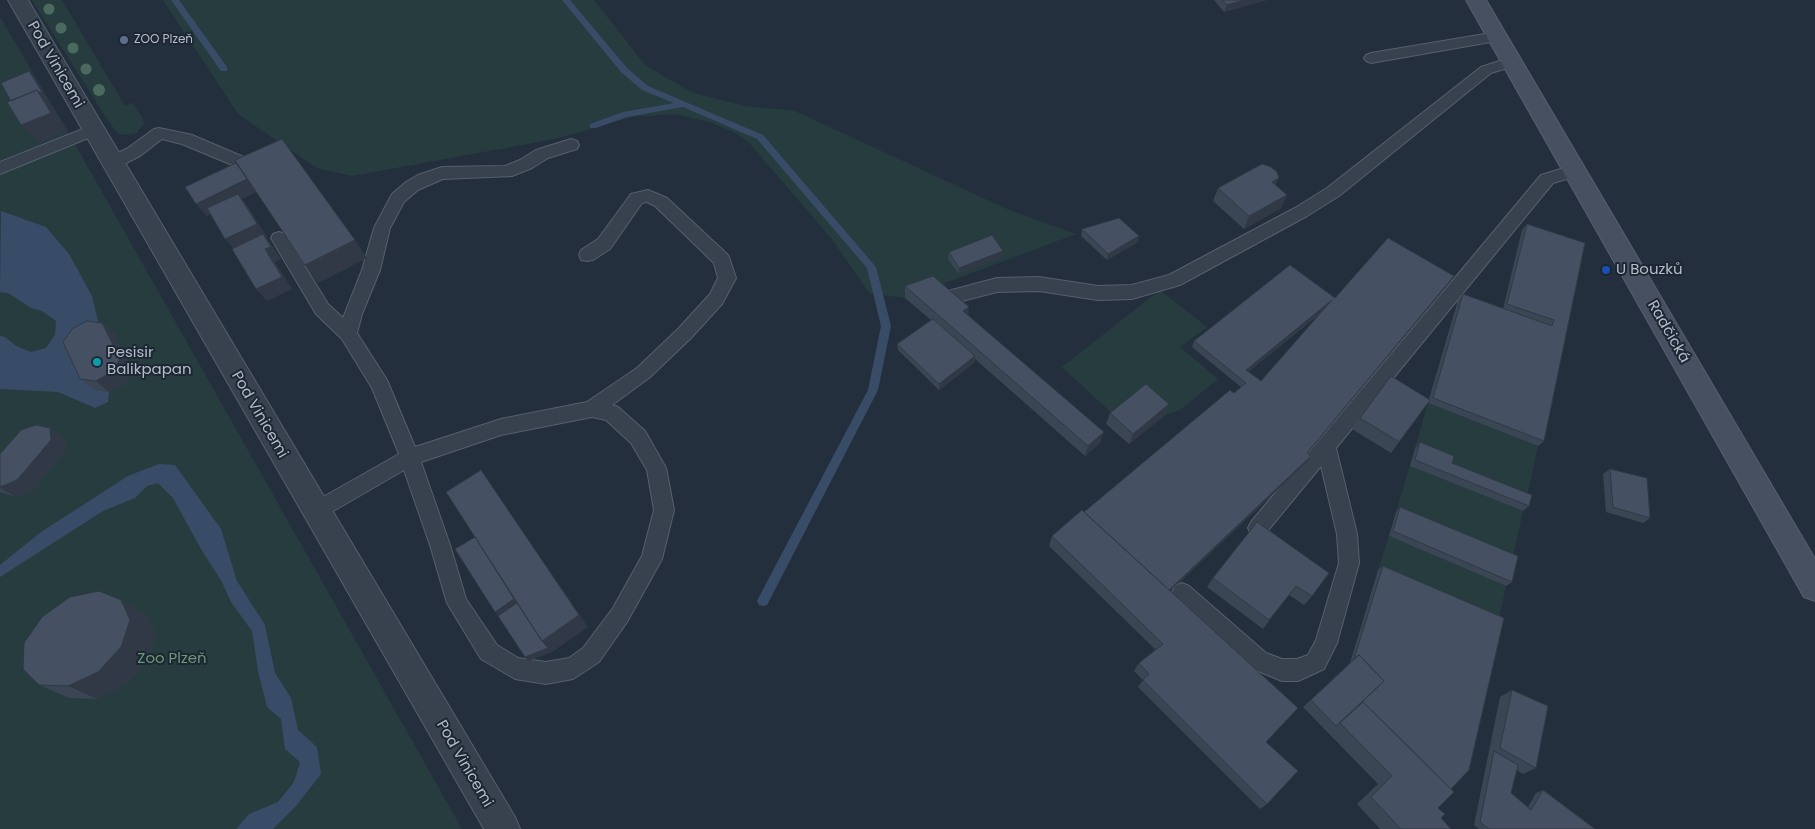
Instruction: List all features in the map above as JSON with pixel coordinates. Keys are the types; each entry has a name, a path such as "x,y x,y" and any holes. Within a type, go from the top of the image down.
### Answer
{"street":[{"name":"Pod Vinicemi","path":"18,0 503,829"},
{"name":"Radčická","path":"1476,0 1815,587"}],"lane":[{"path":"1371,58 1497,37"},
{"path":"954,296 996,284 1040,284 1098,293 1132,292 1174,280 1301,212 1333,192 1486,70 1512,62"},
{"path":"0,168 93,130"},
{"path":"112,163 134,152 159,133 186,139 254,168"},
{"path":"348,334 353,314 371,270 382,228 398,198 412,186 424,178 442,174 506,172 526,164 542,154 571,145"},
{"path":"1258,528 1546,179 1574,171"},
{"path":"587,255 604,244 637,198 648,196 661,202 722,260 726,278 716,299 685,333 643,373 592,409"},
{"path":"278,238 322,309 348,334 380,384 410,458 440,545 457,603 489,652 515,668 546,673 573,668 591,655 620,615 652,559 664,510 656,468 638,437 611,413 592,409 502,427 422,452 410,458 376,475 316,511"},
{"path":"1182,593 1259,661 1282,670 1298,670 1316,662 1326,643 1349,563 1347,534 1326,446"}],"green space":[{"path":"32,0 62,0 125,106 133,103 142,117 144,123 137,133 124,135 117,133"},
{"path":"163,0 594,0 645,65 693,93 745,106 795,111 1009,210 1076,234 905,298 869,293 832,239 750,144 736,133 709,122 675,114 632,117 555,139 352,176 317,168 238,114"},
{"name":"Zoo Plzeň","path":"0,17 76,146 462,829 0,829"},
{"path":"1160,290 1207,327 1180,347 1218,379 1180,410 1165,415 1116,417 1062,367"},
{"path":"1428,403 1538,446 1526,500 1415,448"},
{"path":"1410,466 1523,511 1512,561 1396,512"},
{"path":"1389,536 1506,586 1498,622 1378,570"}],"water":[{"path":"1,211 46,227 69,254 92,296 101,333 94,390 109,392 108,402 95,408 58,392 0,389 0,336 5,337 16,346 31,352 46,348 55,335 56,321 42,311 31,308 8,293 0,292"},
{"path":"159,464 175,465 221,529 237,581 265,625 275,673 291,698 298,730 317,747 321,774 296,806 273,829 236,829 249,814 278,802 294,782 300,762 285,749 281,719 267,707 258,671 252,631 231,602 222,582 201,549 173,498 158,483 147,486 135,498 103,511 0,577 0,565 41,532 128,476"}],"building":[{"path":"1222,0 1244,0 1227,5"},
{"path":"29,71 42,92 40,93 37,90 11,101 1,83"},
{"path":"37,90 51,113 21,125 7,102"},
{"path":"282,139 355,240 305,265 235,160"},
{"path":"236,163 247,179 196,204 185,187"},
{"path":"1262,164 1271,167 1277,172 1279,178 1272,182 1287,195 1249,216 1218,188"},
{"path":"238,194 257,224 225,239 207,208"},
{"path":"1119,218 1139,236 1108,254 1082,229"},
{"path":"1527,224 1585,243 1544,441 1433,398 1463,294 1552,326 1554,320 1507,304"},
{"path":"263,234 271,247 265,249 282,277 256,289 232,249"},
{"path":"992,235 1003,251 959,268 949,252"},
{"path":"1388,238 1454,276 1307,453 1311,456 1169,590 1084,512 1230,390 1234,393 1246,383 1194,341 1290,265 1335,298","holes":["1332,300 1261,381 1246,370"]},
{"path":"933,276 969,307 963,311 1104,432 1088,446 905,286"},
{"path":"933,319 975,356 939,384 897,344"},
{"path":"87,321 102,323 120,359 112,372 96,381 80,379 63,342 72,329"},
{"path":"1391,376 1430,400 1399,442 1360,418"},
{"path":"1146,384 1169,404 1133,434 1110,413"},
{"path":"36,425 50,428 51,440 17,480 0,487 0,454 21,430"},
{"path":"1420,442 1454,456 1452,463 1532,495 1529,506 1415,460"},
{"path":"1610,469 1647,478 1650,518 1613,507"},
{"path":"481,470 579,615 542,641 446,492"},
{"path":"1400,507 1518,556 1512,582 1393,531"},
{"path":"1082,510 1298,708 1266,742 1298,771 1267,804 1143,680 1149,674 1139,663 1163,644 1052,536"},
{"path":"1257,522 1329,573 1312,596 1296,586 1269,620 1213,578"},
{"path":"475,537 514,599 495,612 455,549"},
{"path":"1383,566 1504,618 1469,770 1451,789 1363,702 1359,705 1384,681 1359,655 1354,659"},
{"path":"99,591 121,600 130,620 121,647 98,672 68,686 39,685 23,669 24,643 42,617 70,597"},
{"path":"517,603 548,648 525,657 498,616"},
{"path":"1359,655 1384,681 1336,726 1311,700"},
{"path":"1512,690 1548,706 1536,768 1500,748"},
{"path":"1363,702 1454,792 1438,808 1445,814 1441,818 1451,829 1401,829 1371,797 1392,776 1340,723"},
{"path":"1494,751 1518,765 1511,793 1531,810 1543,790 1595,829 1489,829 1480,822"}],"waterway":[{"path":"175,0 224,69"},
{"path":"566,0 624,70 645,88 760,137 871,267 886,326 873,390 763,601"},
{"path":"593,126 626,114 681,105"}],"place":[{"name":"ZOO Plzeň","path":"124,40"},
{"name":"U Bouzků","path":"1606,270"},
{"name":"Pesisir Balikpapan","path":"97,362"}]}
